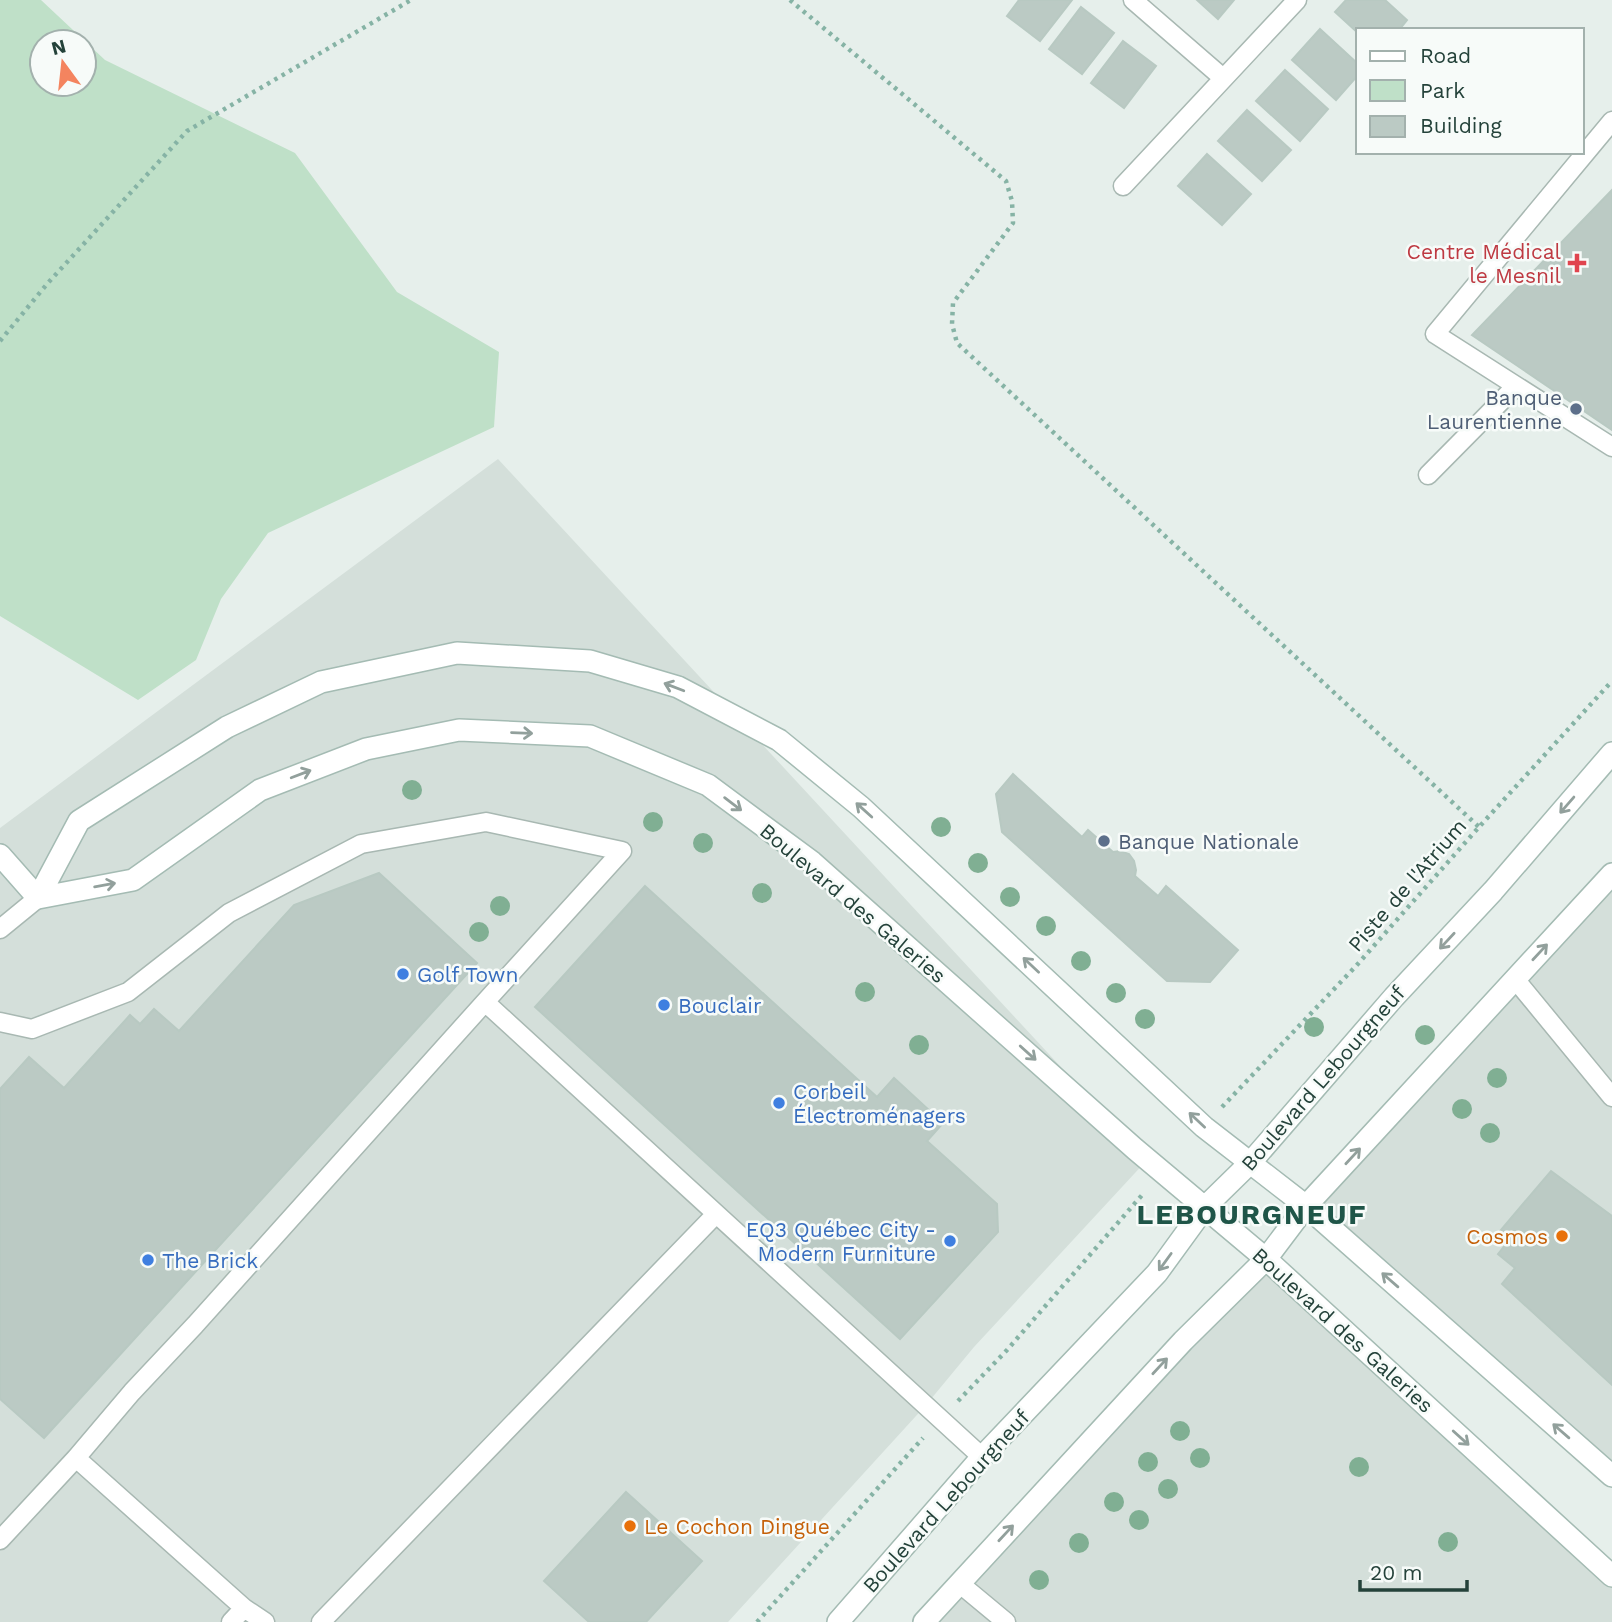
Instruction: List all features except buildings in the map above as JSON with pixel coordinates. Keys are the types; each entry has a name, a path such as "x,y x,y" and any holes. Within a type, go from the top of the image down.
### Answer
{"street":[{"path":"0,855 38,898 79,821 227,727 321,682 457,653 590,661 678,687 779,740 861,807 1204,1127 1307,1206 1612,1476"},
{"name":"Boulevard des Galeries","path":"38,898 133,880 260,790 366,749 459,730 590,736 708,785 812,862 1135,1149 1266,1259 1612,1576"},
{"name":"Boulevard Lebourgneuf","path":"838,1622 982,1457 1157,1273 1205,1207 1251,1162 1394,997 1493,891 1612,753"},
{"path":"924,1622 1183,1341 1266,1259 1307,1206 1612,874"}],"lane":[{"path":"1133,0 1223,78"},
{"path":"1123,186 1297,0"},
{"path":"1612,121 1435,334 1612,447"},
{"path":"1428,475 1516,386"},
{"path":"0,1022 32,1029 128,992 229,913 361,844 486,822 622,851 0,1541"},
{"path":"0,929 38,898"},
{"path":"1515,979 1612,1097"},
{"path":"485,1002 982,1457"},
{"path":"321,1622 716,1214"},
{"path":"76,1458 244,1608 265,1622"},
{"path":"959,1583 1006,1622"},
{"path":"231,1622 244,1608"}],"path":[{"path":"0,341 47,284 187,131 411,0"},
{"path":"790,0 1006,181 1012,201 1013,223 953,303 952,324 957,343 1479,827"},
{"name":"Piste de l'Atrium","path":"1222,1107 1356,967 1612,681"}],"shaded area":[{"path":"498,459 1147,1160 974,1347 926,1405 728,1622 0,1622 0,828"},
{"path":"1612,874 1612,1484 1306,1206"},
{"path":"1266,1259 1612,1576 1612,1622 924,1622"}],"green space":[{"path":"0,0 41,0 71,28 28,28 28,98 98,98 98,53 105,60 295,153 397,292 499,352 494,427 268,533 221,599 196,660 138,700 0,616"}],"place":[{"name":"Centre Médical le Mesnil","path":"1577,263"},
{"name":"Banque Laurentienne","path":"1576,409"},
{"name":"Banque Nationale","path":"1104,841"},
{"name":"Golf Town","path":"403,974"},
{"name":"Bouclair","path":"664,1005"},
{"name":"Corbeil Électroménagers","path":"779,1103"},
{"name":"Cosmos","path":"1562,1236"},
{"name":"EQ3 Québec City - Modern Furniture","path":"950,1241"},
{"name":"The Brick","path":"148,1260"},
{"name":"Le Cochon Dingue","path":"630,1526"}],"district":[{"name":"LEBOURGNEUF","path":"1252,1214"}]}
